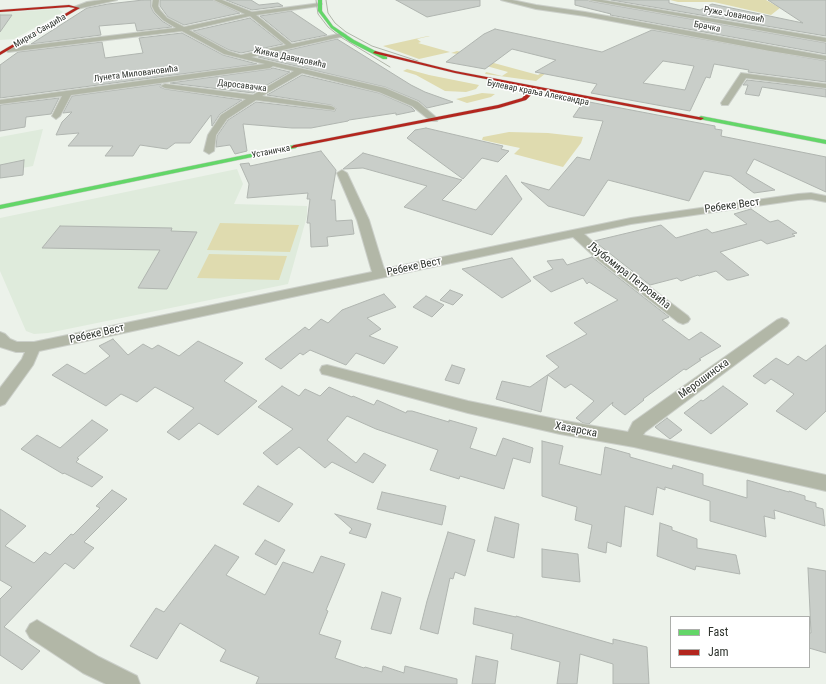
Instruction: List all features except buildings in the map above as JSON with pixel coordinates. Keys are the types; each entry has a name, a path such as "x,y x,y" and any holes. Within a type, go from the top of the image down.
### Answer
{"main road":[{"name":"Булевар краља Александра","path":"320,2 320,11 325,19 343,35 387,59 423,70 490,84 705,119 826,142"},
{"path":"2,11 77,7"},
{"name":"Мирка Сандића","path":"4,52 76,10 77,7"},
{"name":"Булевар краља Александра","path":"375,52 559,97 705,119"},
{"path":"490,84 497,96"},
{"name":"Устаничка","path":"0,207 432,117 497,96 530,91"},
{"name":"Устаничка","path":"0,201 432,117 499,106 530,91"}],"street":[{"path":"77,7 114,0"},
{"name":"Живка Давидовића","path":"156,0 156,6 159,13 170,22 226,53 238,57 302,70 387,92 415,104 432,117"},
{"path":"217,0 251,14 291,46"},
{"name":"Брачка","path":"504,0 536,7 585,14 770,49 826,58"},
{"name":"Руже Јовановић","path":"592,0 826,40"},
{"path":"585,14 630,0"},
{"path":"4,52 184,29 251,14 320,2"},
{"path":"238,57 343,35"},
{"name":"Лунета Миловановића","path":"0,102 262,69 274,65"},
{"path":"209,151 212,135 224,117 254,97 302,70"},
{"path":"725,103 744,75 826,86"},
{"name":"Даросавачка","path":"151,82 155,85 331,108"},
{"path":"56,116 68,93"},
{"path":"342,173 363,220 379,274"},
{"name":"Ребеке Вест","path":"2,342 16,348 34,347 575,232 693,211 798,197 811,196 826,199"},
{"name":"Љубомира Петровића","path":"575,232 601,256 683,319"},
{"name":"Мерошинска","path":"634,440 635,434 639,427 782,323"},
{"path":"0,400 28,361 34,347"},
{"name":"Хазарска","path":"327,370 468,407 560,427 634,440 826,483"},
{"path":"37,631 90,665 129,684"}],"shaded area":[{"path":"670,0 766,0 780,8 771,15 714,2 678,2"},
{"path":"58,9 63,12 14,39 0,40 0,13"},
{"path":"430,36 417,39 421,42 418,43 450,52 419,59 383,46"},
{"path":"457,51 483,57 479,59 538,75 549,68 551,69 536,81 485,74 486,72 502,76 508,72 472,62 477,57 451,53"},
{"path":"407,69 479,85 476,89 466,92 445,91 416,75 403,71"},
{"path":"482,93 495,94 491,97 467,103 456,99"},
{"path":"43,129 33,166 0,172 0,137"},
{"path":"509,132 548,133 583,137 581,143 563,167 514,154 520,148 482,140 483,137"},
{"path":"237,169 243,184 234,204 307,206 307,216 288,284 48,333 34,334 26,331 0,271 0,218"},
{"path":"220,223 299,225 290,252 207,250"},
{"path":"209,254 287,256 279,280 197,278"}],"tram line":[{"path":"316,0 318,14 328,27 339,36 390,67"},
{"path":"326,0 328,13 335,23 346,32 372,46 418,61"}],"traffic: fast":[{"path":"320,0 320,11 332,27 352,41 385,58"},
{"path":"701,118 826,142"},
{"path":"0,207 294,147"}],"traffic: jam":[{"path":"0,11 69,6 78,8 0,54"},
{"path":"375,52 455,72 701,118"},
{"path":"294,147 499,106 524,99 536,87"}]}
